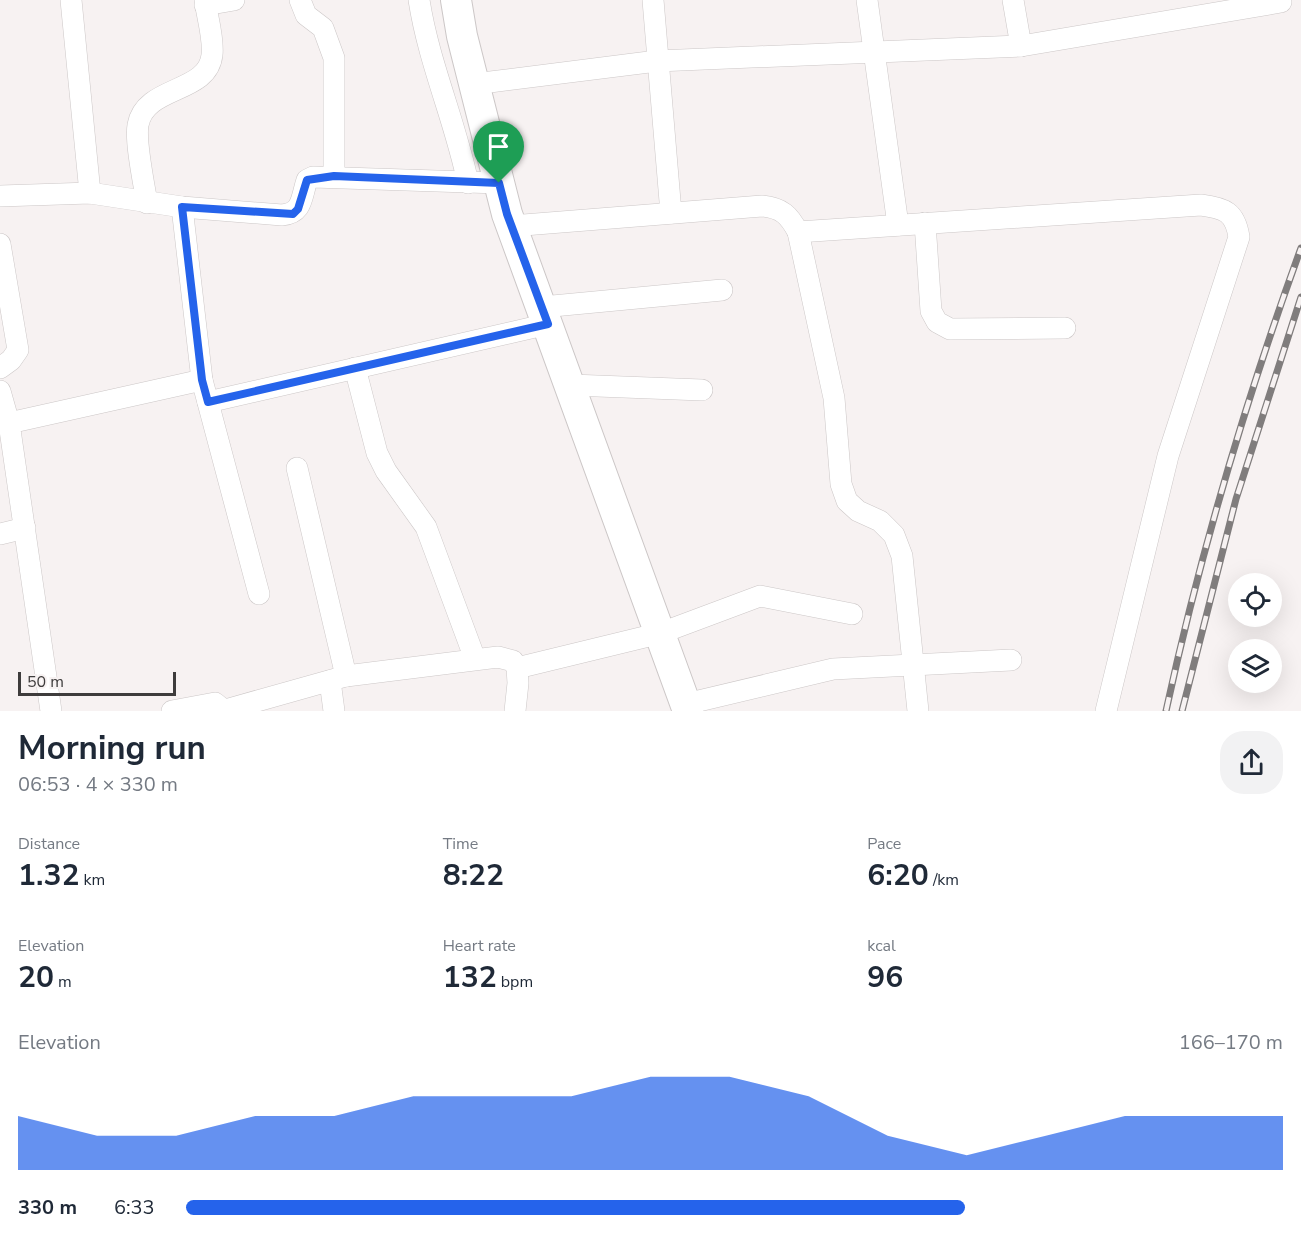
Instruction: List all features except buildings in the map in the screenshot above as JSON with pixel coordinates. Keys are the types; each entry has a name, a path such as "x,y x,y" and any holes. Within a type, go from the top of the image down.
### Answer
{"street":[{"path":"71,0 90,193"},
{"path":"147,203 138,126 148,105 196,80 209,68 213,53 205,3 234,0"},
{"path":"300,0 306,15 323,28 333,58 334,176"},
{"path":"419,0 431,60 458,138 468,183"},
{"path":"456,0 474,84 511,226 687,707 833,669 1011,660"},
{"path":"653,0 671,213"},
{"path":"867,0 898,225"},
{"path":"1013,0 1021,46"},
{"path":"474,84 657,61 1021,46 1281,2"},
{"path":"0,196 90,193 182,207 293,214 298,209 307,180 334,176 499,183"},
{"path":"511,226 762,206 776,207 788,215 798,232 834,398 841,484 847,501 858,511 880,521 894,535 902,556 918,711"},
{"path":"798,232 1201,206 1216,207 1227,211 1236,222 1239,237 1167,456 1106,711"},
{"path":"182,207 202,380 259,594"},
{"path":"925,223 931,311 937,322 950,329 1065,328"},
{"path":"0,244 18,350 11,360 0,368"},
{"path":"208,402 355,368 545,316 722,290"},
{"path":"355,368 377,453 426,527 475,659"},
{"path":"9,423 202,380"},
{"path":"571,385 702,390"},
{"path":"0,391 9,423 51,711"},
{"path":"297,468 338,679 334,711"},
{"path":"0,534 25,528"},
{"path":"517,668 661,633 760,596 852,614"},
{"path":"172,711 215,703 225,710 338,679 498,657 513,661 517,668 515,711"}],"railway":[{"path":"1166,711 1209,535 1261,362 1301,248"},
{"path":"1182,711 1236,499 1301,297"}],"route":[{"path":"313,177 499,183 507,214 548,324 208,402 202,380 182,207 293,214 298,209 307,180 313,177"}]}
